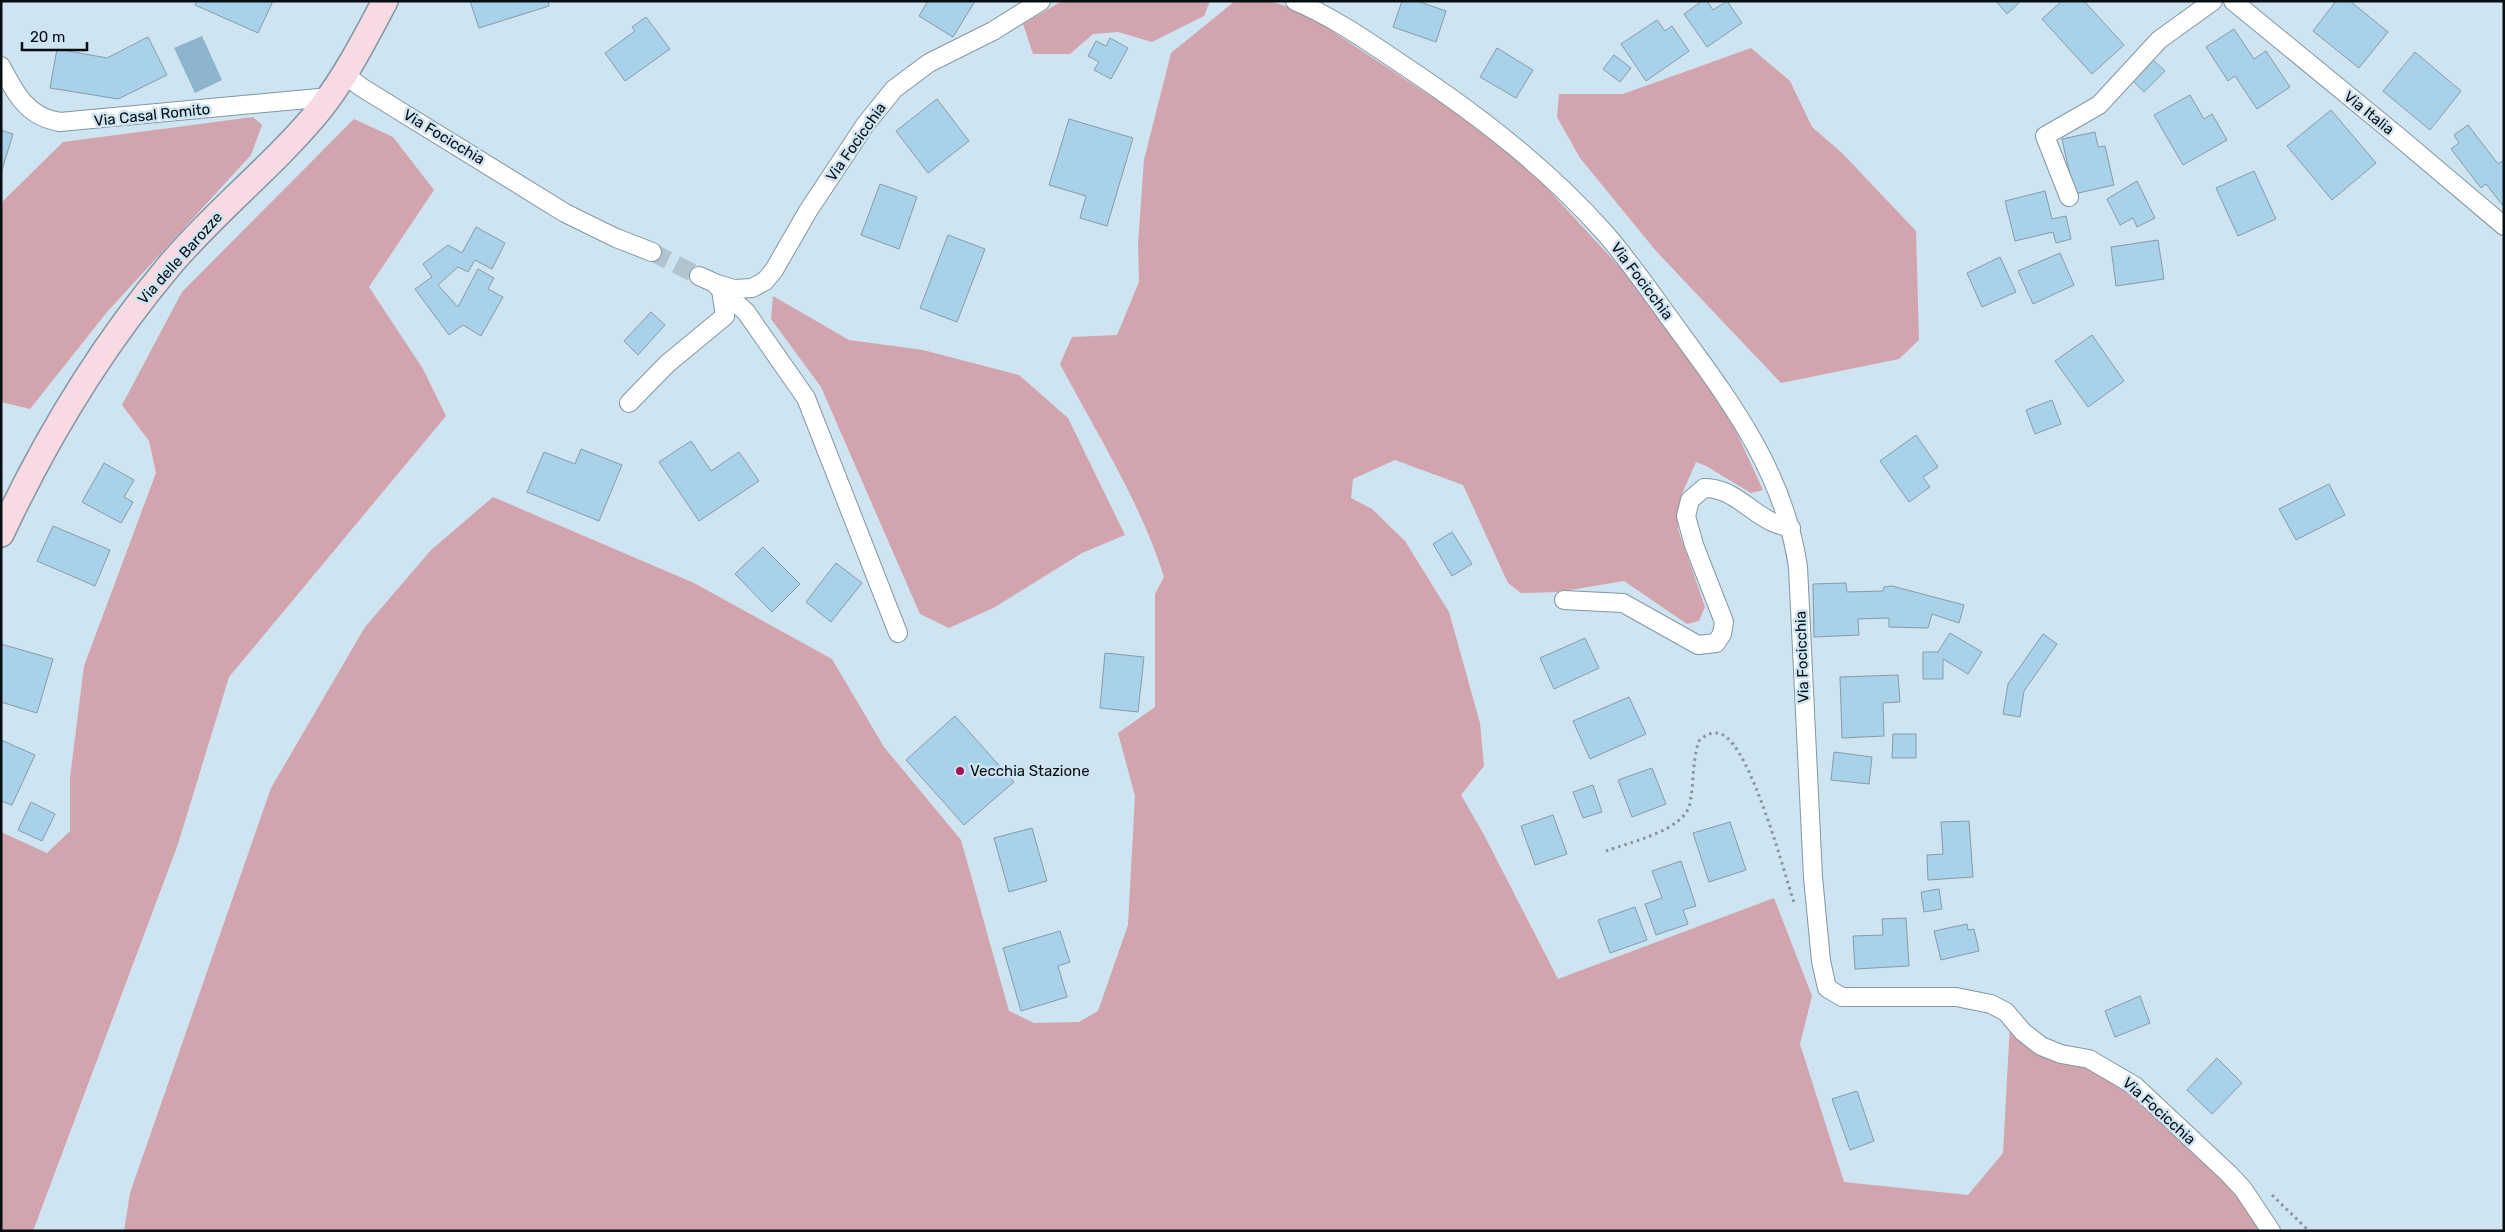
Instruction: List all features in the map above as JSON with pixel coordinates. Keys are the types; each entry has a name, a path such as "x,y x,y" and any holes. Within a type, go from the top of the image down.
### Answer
{"main road":[{"name":"Via delle Barozze","path":"1,534 27,478 79,387 141,301 171,264 313,118 344,74 385,1"}],"street":[{"name":"Via Focicchia","path":"711,282 743,289 764,281 774,270 808,211 865,125 894,89 929,63 992,31 1041,1"},
{"name":"Via Focicchia","path":"1295,1 1351,30 1478,116 1536,165 1591,218 1626,259 1727,398 1765,461 1777,487 1791,528 1800,588 1813,877 1821,962 1827,988 1842,997 1970,998 2000,1008 2028,1037 2041,1046 2061,1054 2089,1059 2135,1086 2229,1174 2243,1189 2272,1231"},
{"path":"2069,197 2046,136 2099,105 2159,40 2213,1"},
{"name":"Via Italia","path":"2233,1 2504,226"},
{"name":"Via Casal Romito","path":"1,66 25,106 38,115 60,122 329,97"},
{"name":"Via Focicchia","path":"344,74 361,87 565,213 616,238 652,252"},
{"path":"629,403 667,364 725,316 711,282"},
{"path":"711,282 746,312 806,398 898,633"},
{"path":"1564,600 1623,603 1698,645 1716,643 1722,634 1724,622 1694,545 1686,516 1690,500 1704,488 1718,489 1725,491 1773,523 1791,528"}],"path":[{"path":"1606,851 1670,827 1684,818 1690,802 1699,741 1705,735 1716,733 1724,735 1736,748 1756,788 1796,910"}],"shaded area":[{"path":"1062,1 1210,1 1204,16 1152,42 1118,32 1093,34 1070,54 1033,54 1023,24"},
{"path":"1235,1 1270,1 1303,12 1464,118 1532,172 1628,276 1731,420 1763,490 1751,493 1696,462 1681,496 1678,529 1705,607 1699,621 1687,624 1624,581 1558,592 1521,593 1508,583 1463,485 1395,460 1353,479 1351,498 1372,509 1405,541 1449,612 1480,723 1484,766 1461,795 1483,833 1558,979 1774,898 1812,996 1800,1044 1844,1182 1968,1195 2003,1153 2010,1024 2098,1068 2168,1128 2241,1199 2264,1231 124,1231 130,1193 271,788 365,627 431,550 493,497 694,583 832,659 884,747 961,840 1009,1011 1034,1023 1079,1022 1098,1011 1128,925 1135,796 1118,733 1155,707 1155,594 1164,577 1143,522 1130,495 1060,364 1072,337 1117,335 1139,282 1138,244 1144,160 1171,53"},
{"path":"1751,48 1790,81 1812,127 1842,153 1916,231 1919,340 1899,359 1781,383 1656,251 1580,158 1557,117 1559,94 1623,94"},
{"path":"253,117 262,125 251,155 107,312 30,409 1,402 1,203 63,142"},
{"path":"354,119 393,137 434,190 369,287 423,369 446,416 229,677 178,844 33,1231 1,1231 1,832 47,853 70,831 70,778 84,666 156,473 149,441 122,405 182,292"},
{"path":"773,296 849,340 923,350 1019,375 1068,418 1125,535 1082,553 995,607 949,628 920,614 821,387 771,319"}],"water":[{"path":"202,36 222,80 195,93 174,48"}],"building":[{"path":"196,1 273,1 258,33 195,5"},
{"path":"470,1 548,1 549,6 479,28"},
{"path":"928,1 975,1 953,37 919,16"},
{"path":"1402,1 1417,1 1446,11 1436,42 1393,27"},
{"path":"1702,1 1707,1 1713,10 1727,1 1742,23 1707,47 1684,14"},
{"path":"1996,1 2021,1 2007,14"},
{"path":"2062,1 2084,1 2124,45 2092,74 2042,19"},
{"path":"2336,1 2350,1 2388,32 2359,68 2313,31"},
{"path":"646,17 670,49 625,81 605,53 635,31 632,27"},
{"path":"1657,20 1665,31 1672,26 1689,51 1646,81 1621,44"},
{"path":"2234,29 2254,59 2266,51 2290,87 2257,109 2235,76 2228,81 2206,47"},
{"path":"148,37 167,75 118,99 50,88 57,49 107,58"},
{"path":"1110,38 1128,48 1111,79 1094,70 1099,62 1088,56 1096,41 1106,46"},
{"path":"1497,48 1533,70 1516,98 1480,77"},
{"path":"2415,52 2461,91 2430,130 2383,91"},
{"path":"1614,55 1631,68 1620,82 1603,69"},
{"path":"2151,58 2165,71 2144,92 2130,78"},
{"path":"2190,95 2204,119 2212,114 2227,140 2183,165 2154,115"},
{"path":"937,99 969,141 928,173 896,131"},
{"path":"2331,110 2376,163 2332,200 2287,146"},
{"path":"1069,119 1133,138 1107,226 1080,218 1086,196 1049,185"},
{"path":"2468,125 2498,164 2504,160 2504,207 2486,184 2481,188 2451,149 2459,143 2454,135"},
{"path":"1,130 13,134 1,173"},
{"path":"2095,132 2098,147 2105,146 2114,185 2074,194 2062,139"},
{"path":"2254,171 2276,219 2238,236 2216,188"},
{"path":"2137,181 2155,218 2137,227 2133,218 2120,225 2107,199"},
{"path":"880,184 917,197 899,249 861,235"},
{"path":"2045,191 2052,219 2066,216 2071,239 2056,243 2053,232 2015,241 2005,201"},
{"path":"476,227 505,243 492,269 475,260 468,272 458,267 438,285 458,307 478,269 494,278 488,289 503,297 481,336 463,325 449,335 415,289 432,277 423,264 448,245 462,253"},
{"path":"948,235 985,249 957,322 920,308"},
{"path":"2158,240 2164,279 2116,286 2111,247"},
{"path":"2060,253 2074,285 2033,304 2018,271"},
{"path":"2000,257 2016,292 1982,307 1967,273"},
{"path":"651,312 665,325 638,355 624,341"},
{"path":"2092,335 2124,381 2088,407 2055,361"},
{"path":"2052,400 2061,424 2035,434 2026,410"},
{"path":"1916,435 1938,467 1923,477 1930,487 1909,502 1880,461"},
{"path":"691,441 711,471 739,452 759,481 699,521 659,462"},
{"path":"581,449 622,465 599,521 527,492 544,452 575,464"},
{"path":"104,463 134,480 124,497 133,502 121,523 82,502"},
{"path":"2329,484 2345,515 2296,540 2279,509"},
{"path":"53,526 110,550 95,586 37,561"},
{"path":"1452,532 1472,564 1452,576 1433,544"},
{"path":"763,547 800,584 772,612 735,574"},
{"path":"836,563 862,583 831,622 806,602"},
{"path":"1846,583 1847,592 1883,591 1884,587 1892,586 1964,605 1959,623 1932,614 1928,628 1889,627 1889,618 1858,619 1859,635 1814,637 1813,584"},
{"path":"1950,633 1982,652 1968,674 1943,659 1943,679 1923,679 1923,652 1938,652"},
{"path":"2043,634 2057,644 2024,691 2020,717 2003,714 2008,684"},
{"path":"1585,638 1599,668 1554,689 1540,658"},
{"path":"1,644 53,659 37,713 1,702"},
{"path":"1105,653 1144,657 1138,712 1100,708"},
{"path":"1898,675 1900,702 1883,703 1884,736 1842,738 1840,677"},
{"path":"1629,697 1646,734 1590,759 1573,721"},
{"name":"Vecchia Stazione","path":"955,716 1014,782 964,825 906,760"},
{"path":"1893,734 1916,734 1916,758 1892,758"},
{"path":"1,740 35,755 12,805 1,801"},
{"path":"1834,752 1872,757 1869,784 1831,780"},
{"path":"1652,768 1666,804 1632,817 1618,780"},
{"path":"1593,785 1602,812 1583,818 1573,792"},
{"path":"31,802 55,814 42,841 18,830"},
{"path":"1553,815 1567,854 1535,865 1521,826"},
{"path":"1969,821 1973,877 1928,880 1927,855 1943,854 1941,822"},
{"path":"1730,822 1746,870 1709,882 1693,833"},
{"path":"1032,828 1047,881 1009,892 994,838"},
{"path":"1681,861 1696,906 1683,910 1688,924 1656,935 1645,904 1662,898 1652,871"},
{"path":"1939,889 1942,909 1924,912 1921,892"},
{"path":"1635,907 1647,940 1610,953 1598,920"},
{"path":"1906,918 1909,966 1855,969 1853,936 1883,935 1882,919"},
{"path":"1967,924 1968,930 1974,929 1979,951 1941,960 1934,931"},
{"path":"1060,931 1070,962 1058,966 1067,997 1021,1011 1003,948"},
{"path":"2140,996 2150,1023 2115,1037 2105,1011"},
{"path":"2217,1058 2242,1083 2212,1114 2187,1090"},
{"path":"1857,1091 1874,1141 1850,1150 1832,1099"}],"tunnel":[{"path":"652,252 699,276"}],"place":[{"name":"Vecchia Stazione","path":"960,771"}]}
